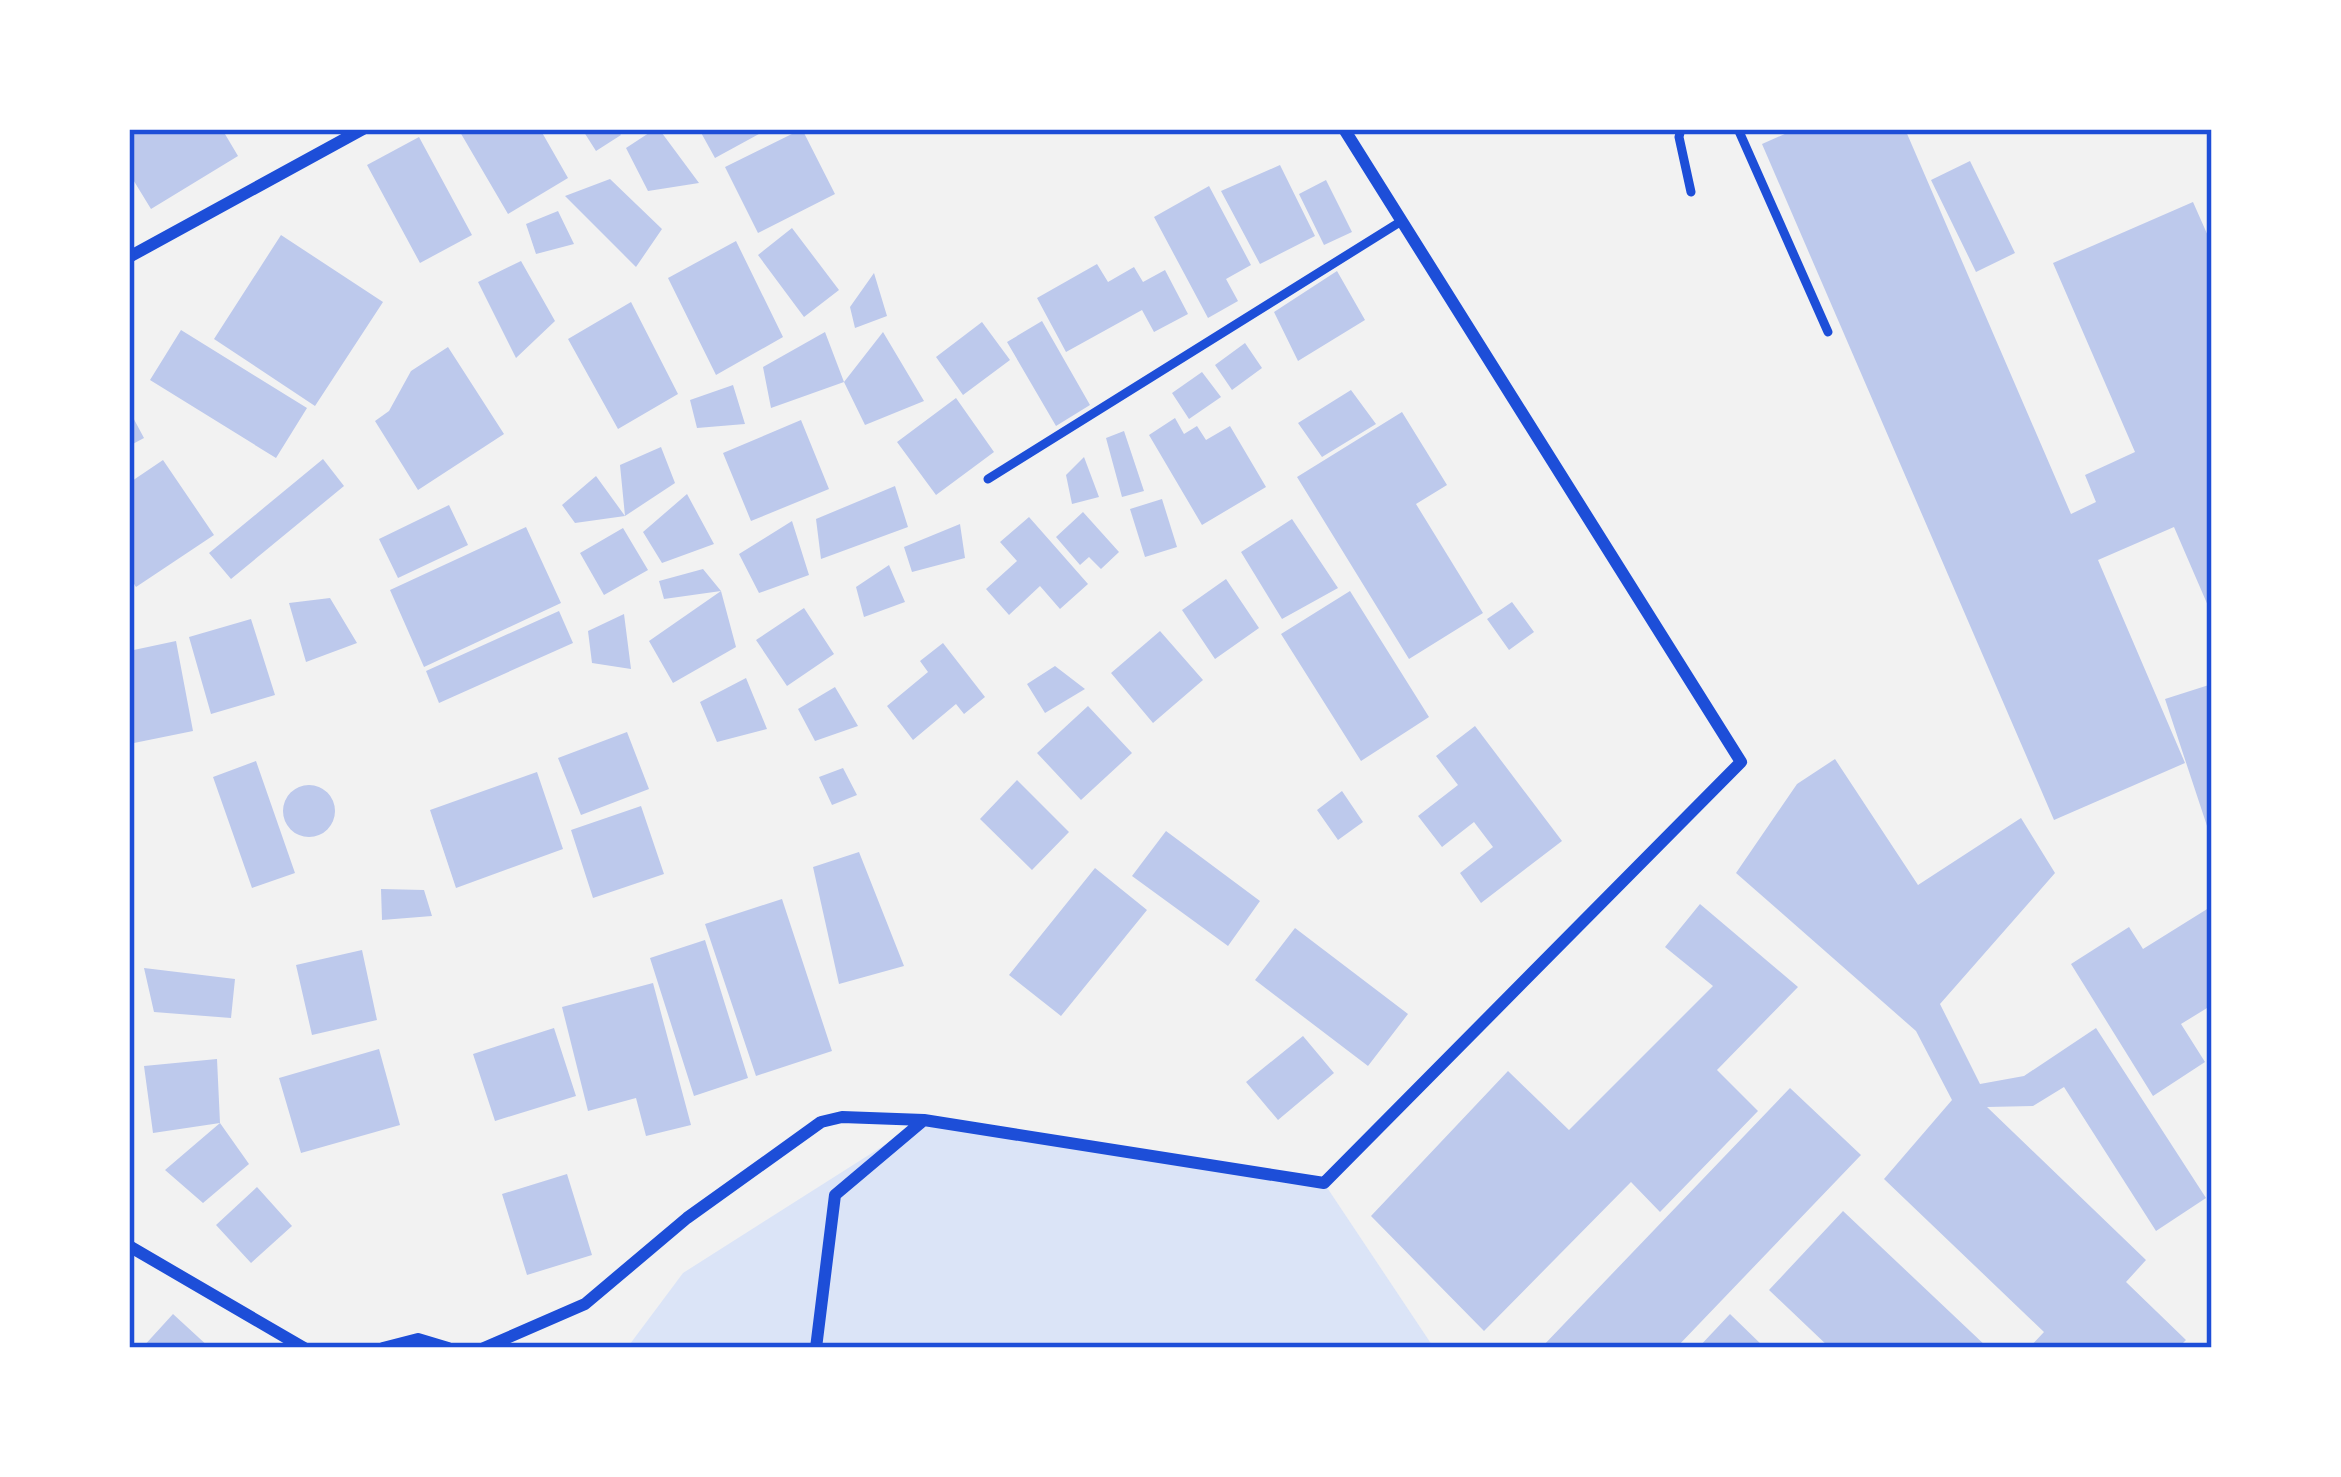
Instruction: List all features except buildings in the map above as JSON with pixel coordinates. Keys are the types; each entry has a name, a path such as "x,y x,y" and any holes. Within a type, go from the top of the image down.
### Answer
{"street":[{"path":"129,257 363,129"},
{"path":"484,1348 585,1304 687,1218 821,1122 842,1117 924,1120 1324,1183 1742,762 1344,129"},
{"path":"815,1348 835,1195 924,1120"},
{"path":"129,1246 304,1348"},
{"path":"382,1348 418,1339 448,1348"}],"lane":[{"path":"1681,129 1691,192"},
{"path":"1738,129 1828,332"},
{"path":"988,478 1400,222"}],"shaded area":[{"path":"924,1120 1324,1183 1434,1348 627,1348 683,1273"}]}
